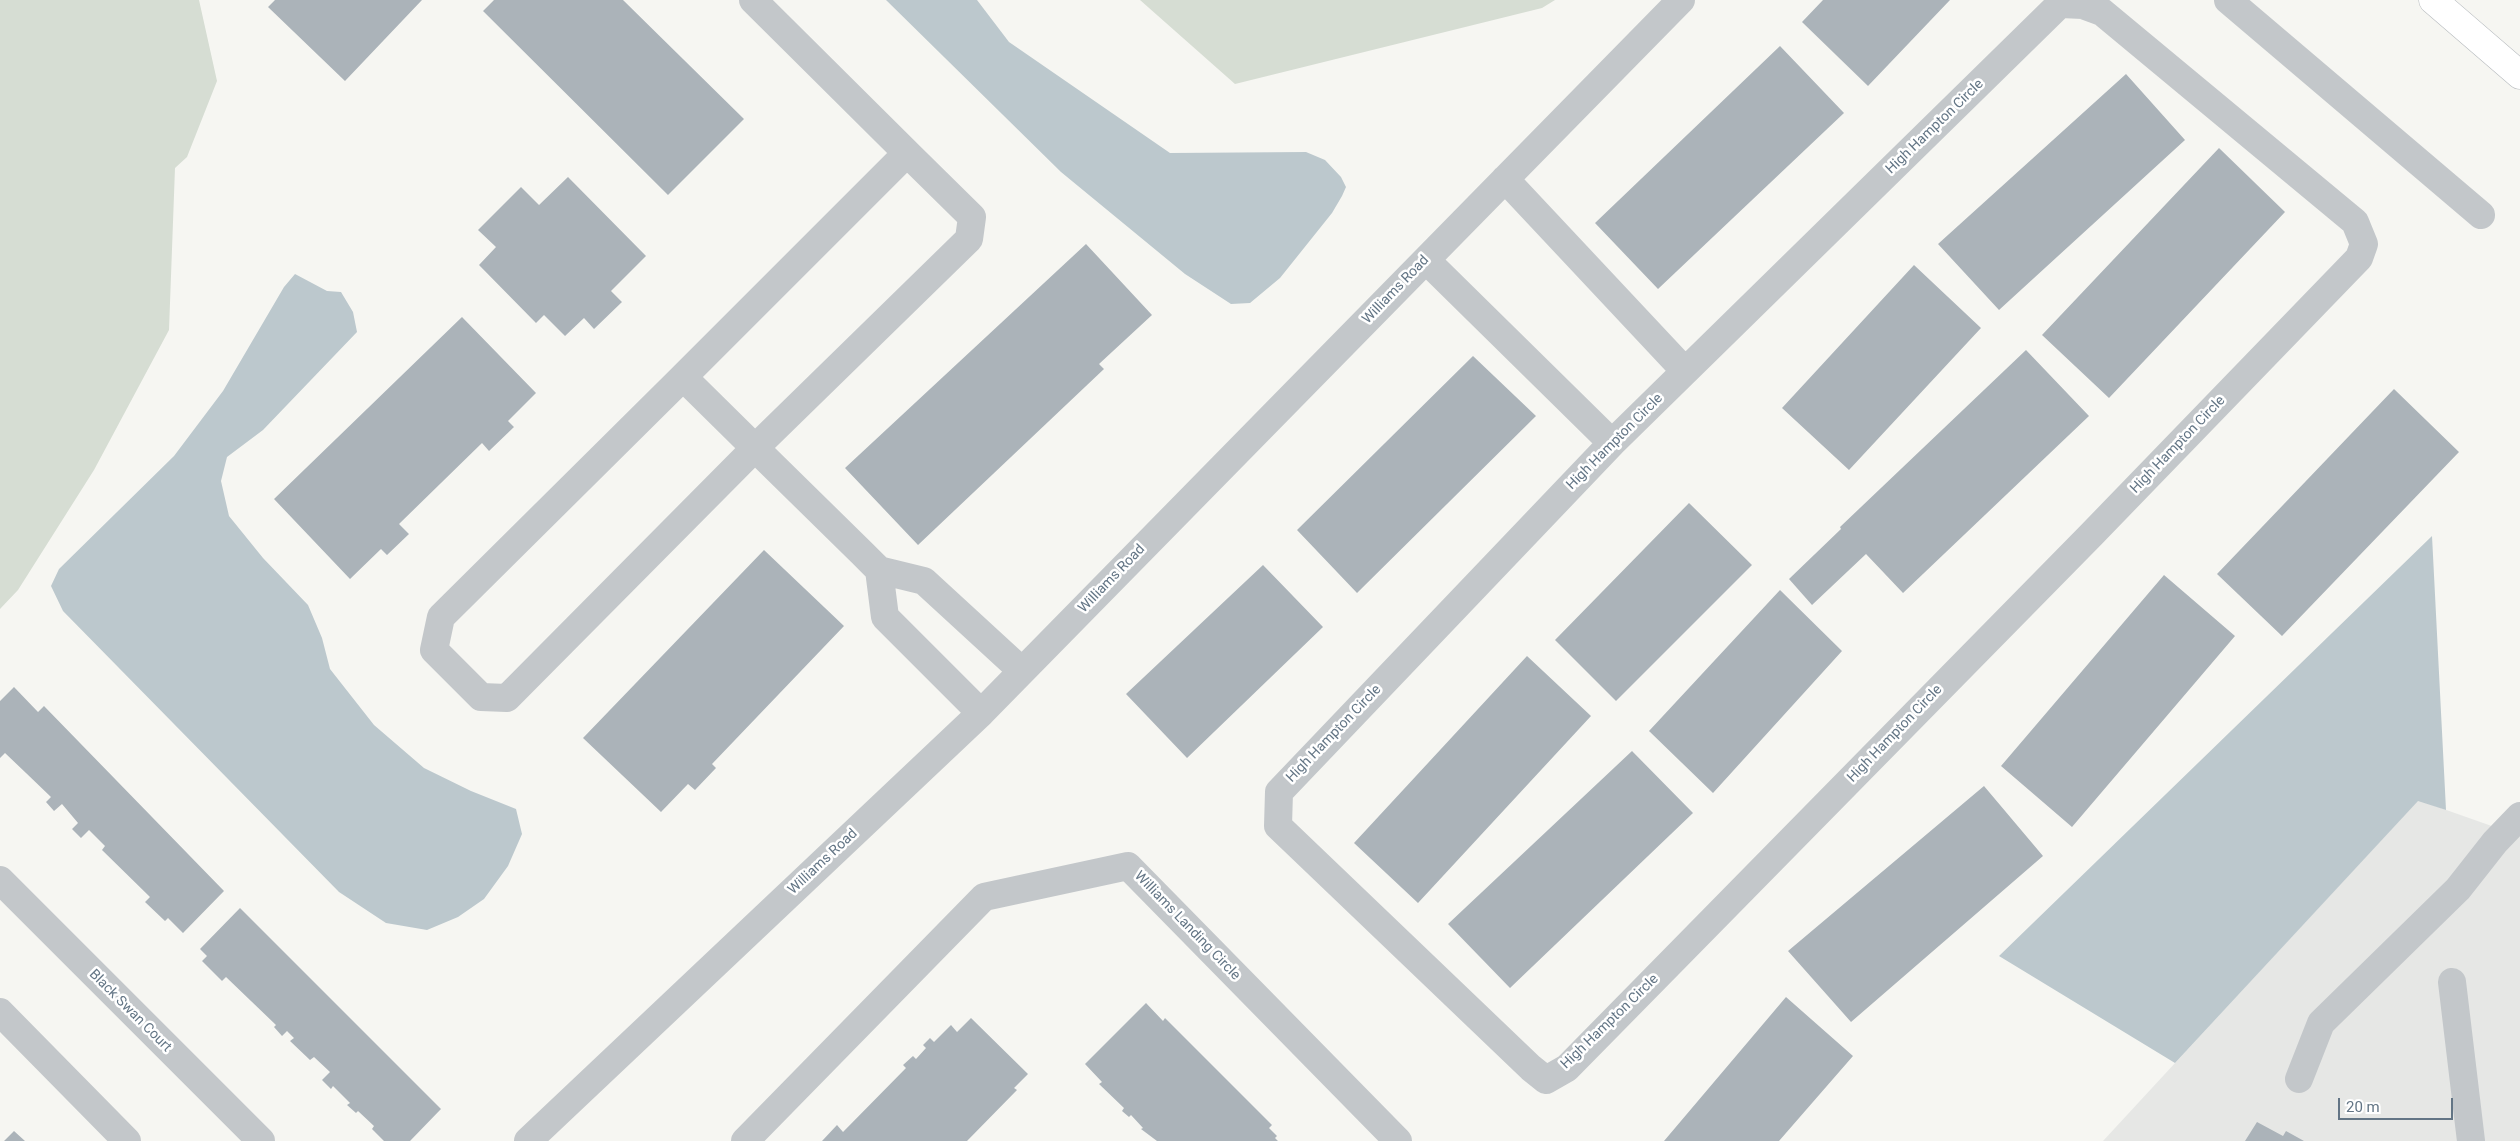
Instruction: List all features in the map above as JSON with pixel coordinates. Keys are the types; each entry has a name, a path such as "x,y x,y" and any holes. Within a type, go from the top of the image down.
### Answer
{"main road":[{"path":"2433,0 2520,74"}],"street":[{"path":"753,0 972,217 969,239 756,448 507,698 481,697 434,650 441,617 907,153"},
{"name":"Williams Road","path":"528,1141 981,712 1681,0"},
{"path":"2228,0 2481,215"},
{"name":"High Hampton Circle","path":"2063,2 2082,5 2102,12 2355,222 2364,244 2359,258 1567,1068 1546,1080 1530,1068 1278,826 1279,792 1612,443 2063,2"},
{"path":"1505,179 1685,371"},
{"path":"1426,260 1612,443"},
{"path":"683,377 879,570 924,581 1022,671"},
{"path":"879,570 886,617 981,712"},
{"path":"2299,1079 2321,1023 2458,889 2495,842 2520,816"},
{"name":"Williams Landing Circle","path":"745,1141 984,898 1128,866 1398,1141"},
{"name":"Black Swan Court","path":"0,880 261,1141"},
{"path":"2452,982 2471,1141"},
{"path":"0,1012 127,1141"}],"shaded area":[{"path":"0,0 199,0 217,81 187,157 175,168 169,330 94,470 18,590 0,609"},
{"path":"886,0 977,0 1009,42 1170,153 1306,152 1325,160 1341,177 1346,187 1332,213 1280,278 1250,303 1231,304 1185,274 1061,172"},
{"path":"1140,0 1555,0 1542,8 1235,84"},
{"path":"295,274 327,291 341,292 353,312 357,332 263,430 227,457 221,481 229,516 263,558 308,605 322,638 330,669 374,725 424,768 471,791 516,809 522,834 508,866 484,899 458,917 427,930 386,923 339,892 63,611 51,586 59,569 174,456 223,391 284,287"},
{"path":"2432,536 2446,810 2418,801 2175,1063 1999,956"},
{"path":"2418,800 2520,836 2520,1141 2103,1141"}],"building":[{"path":"275,0 422,0 345,81 268,7"},
{"path":"494,0 623,0 744,119 668,195 483,11"},
{"path":"1823,0 1950,0 1868,86 1802,22"},
{"path":"1780,46 1844,113 1658,289 1595,223"},
{"path":"2126,74 2185,140 1999,310 1938,244"},
{"path":"2219,148 2285,212 2109,398 2042,335"},
{"path":"568,177 646,256 611,291 622,302 594,329 584,318 565,336 544,315 536,323 479,265 496,247 478,230 521,187 539,205"},
{"path":"1086,244 1152,315 1099,364 1104,369 918,545 845,468"},
{"path":"1914,265 1981,328 1849,470 1782,408"},
{"path":"462,317 536,393 508,421 514,427 489,451 482,443 399,524 409,534 387,555 381,549 350,579 274,499"},
{"path":"2026,350 2089,416 1903,593 1866,554 1812,605 1789,579 1841,529 1840,527"},
{"path":"1473,356 1536,416 1357,593 1297,530"},
{"path":"2394,389 2459,452 2282,636 2217,574"},
{"path":"1689,503 1752,565 1616,701 1555,640"},
{"path":"764,550 844,626 712,764 716,768 695,790 688,784 661,812 583,738"},
{"path":"1263,565 1323,627 1187,758 1126,694"},
{"path":"2164,575 2235,636 2072,827 2001,766"},
{"path":"1780,590 1842,651 1713,793 1649,731"},
{"path":"1527,656 1591,716 1418,903 1354,843"},
{"path":"14,687 38,712 44,706 224,891 183,933 168,918 165,921 145,902 150,897 102,850 105,846 89,830 81,838 72,829 78,823 62,804 54,811 46,802 51,797 5,753 0,758 0,701"},
{"path":"1632,751 1693,813 1510,988 1448,924"},
{"path":"1984,786 2043,856 1851,1022 1788,951"},
{"path":"240,908 441,1109 410,1141 384,1141 372,1129 374,1126 358,1111 356,1113 347,1105 350,1103 333,1086 331,1089 322,1080 330,1072 314,1057 310,1060 290,1041 294,1038 287,1031 282,1036 274,1027 276,1025 226,977 222,981 202,961 207,956 200,949"},
{"path":"1786,997 1853,1056 1779,1141 1664,1141"},
{"path":"1146,1003 1163,1021 1165,1018 1272,1125 1269,1128 1277,1136 1275,1138 1278,1141 1157,1141 1141,1129 1143,1128 1131,1115 1129,1117 1122,1111 1124,1108 1099,1084 1102,1082 1085,1064"},
{"path":"971,1018 1028,1074 1014,1088 1017,1090 967,1141 822,1141 837,1125 843,1132 906,1068 903,1065 913,1056 916,1059 926,1048 923,1045 930,1038 934,1042 951,1025 957,1032"},
{"path":"2257,1122 2283,1136 2286,1131 2304,1141 2245,1141"},
{"path":"14,1131 25,1141 4,1141"}]}
